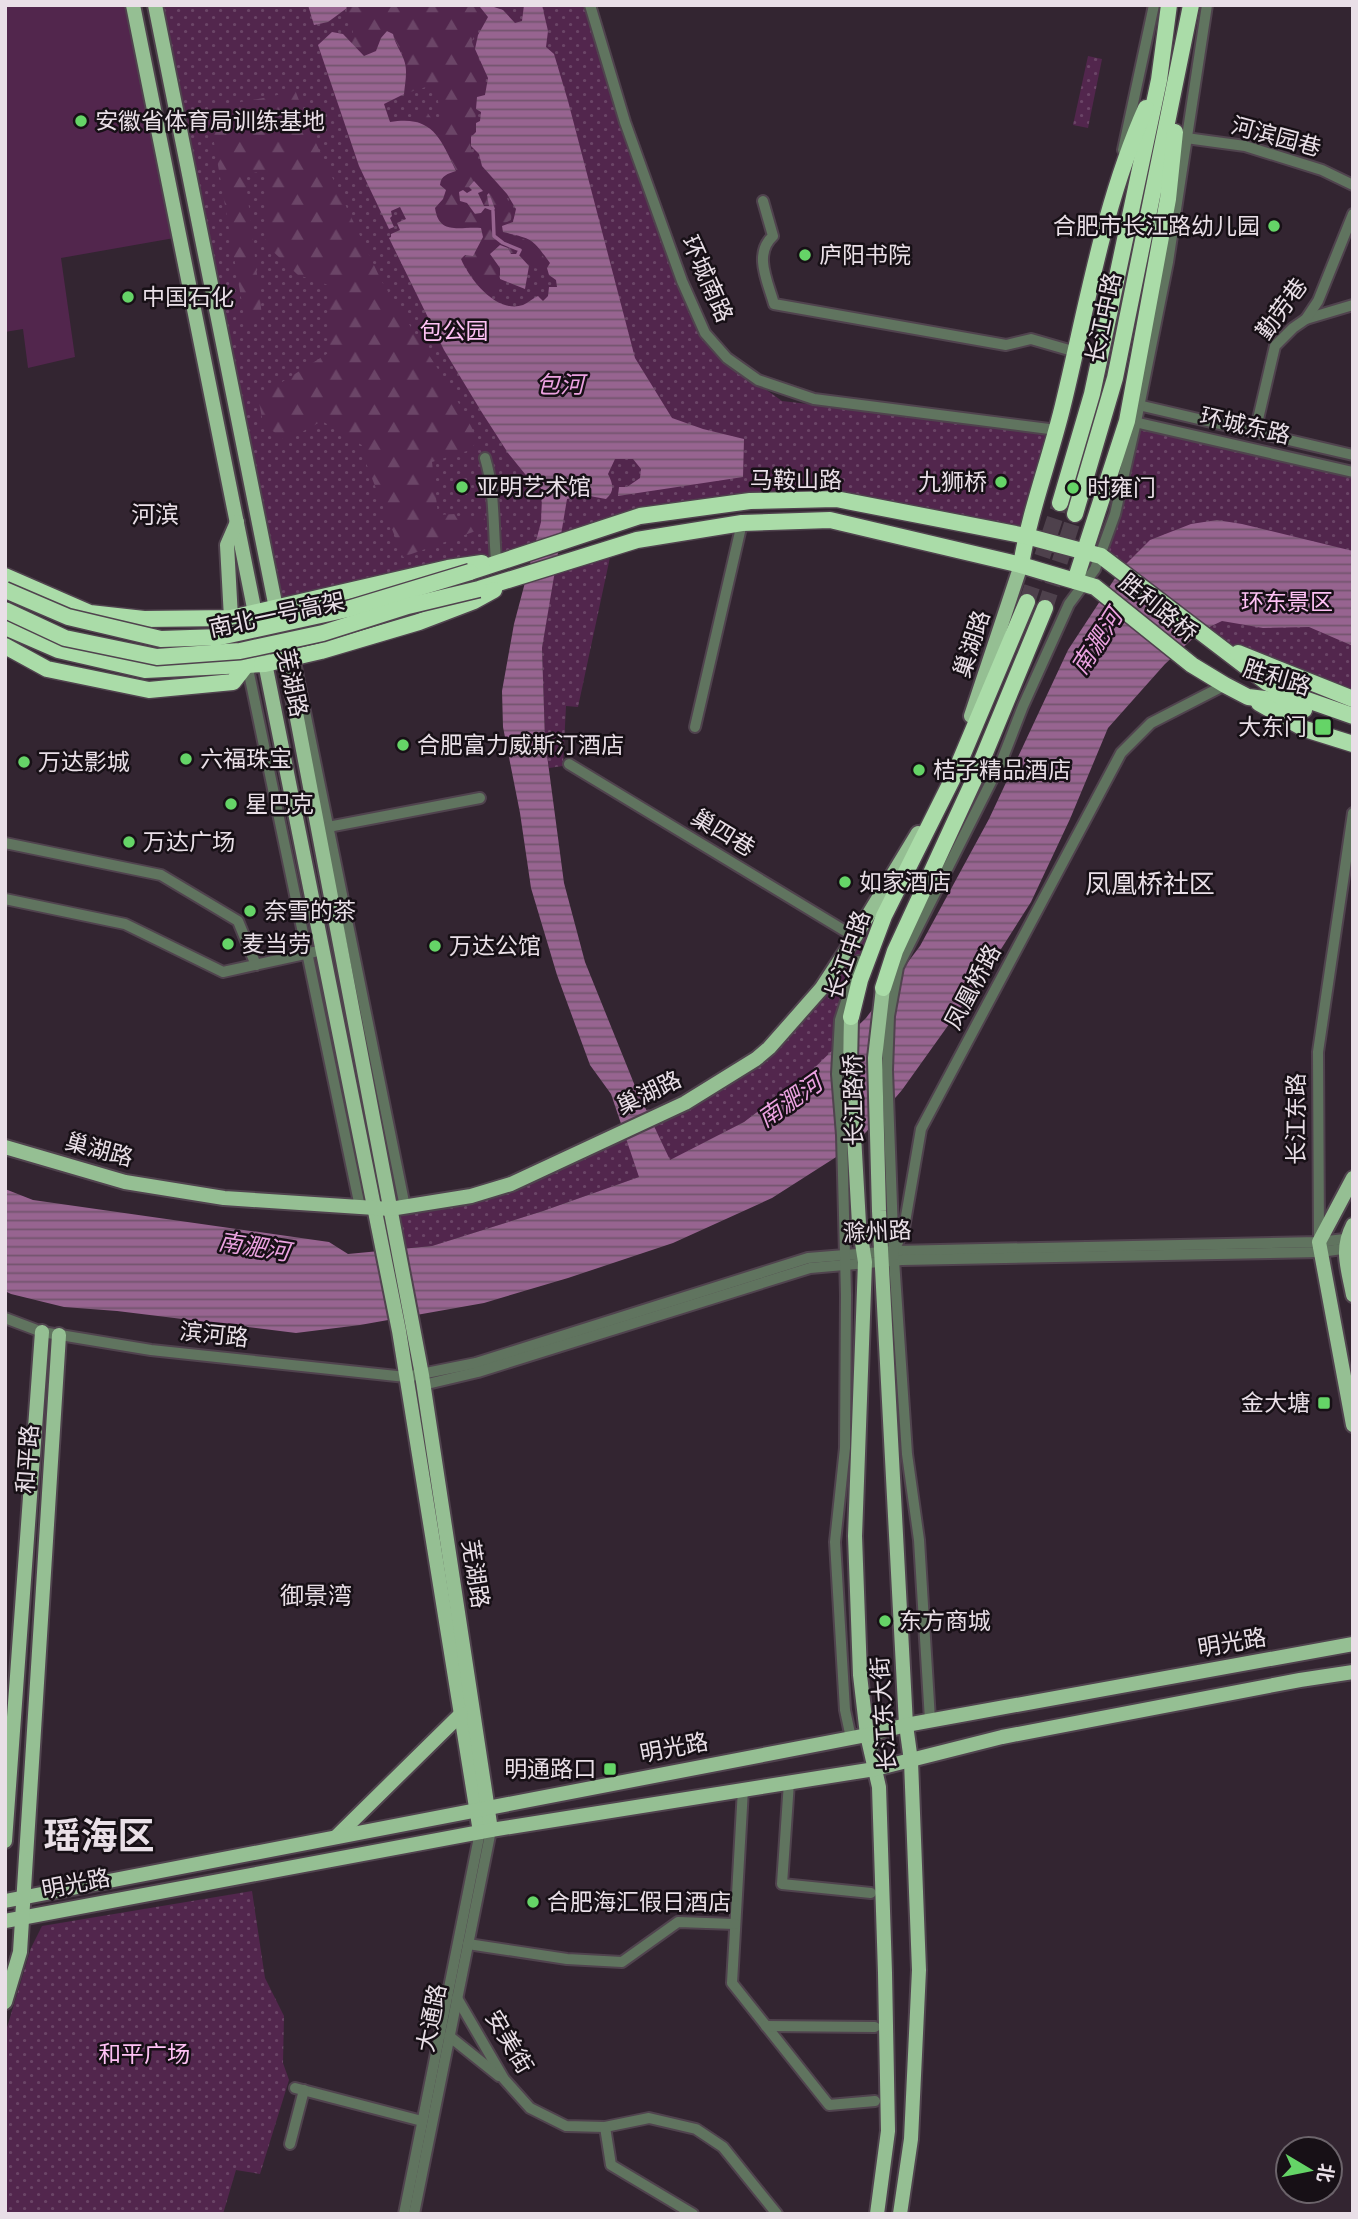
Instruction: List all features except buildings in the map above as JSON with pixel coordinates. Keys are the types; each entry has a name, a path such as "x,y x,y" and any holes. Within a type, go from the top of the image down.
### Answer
{"highway":[{"name":"长江中路","path":"1060,503 1092,394 1159,80 1169,5"},
{"name":"长江中路","path":"1075,514 1115,378 1191,5"},
{"path":"1021,565 1033,504 1057,430 1110,207 1137,128 1159,80"},
{"path":"1085,584 1084,551 1132,421 1135,405 1168,199 1176,121 1176,84"},
{"name":"马鞍山路","path":"470,572 640,516 750,501 836,499 1026,536 1101,556 1121,569"},
{"name":"马鞍山路","path":"479,589 637,540 742,523 830,520 1021,565 1085,584"},
{"path":"5,576 90,614 145,619 231,618 448,568 515,557"},
{"name":"胜利路桥","path":"1121,569 1216,644"},
{"name":"南北一号高架","path":"5,590 68,617 161,639 220,636 335,612 470,572"},
{"path":"5,627 58,650 145,670 265,664 419,622 474,601 521,576"},
{"name":"胜利路桥","path":"1085,584 1192,665"},
{"name":"南北一号高架","path":"5,610 65,638 157,657 240,651 323,633 408,606 479,589"},
{"name":"长江中路","path":"846,1018 884,916 952,780 1027,602"},
{"name":"长江中路","path":"883,988 895,951 973,782 1045,608"},
{"path":"5,636 53,659 153,680 235,673 247,664"},
{"path":"1216,644 1353,699"},
{"name":"胜利路","path":"1216,644 1266,682 1293,695 1353,716"},
{"path":"5,646 47,669 149,690 233,682 247,664"},
{"name":"胜利路","path":"1192,665 1248,696 1273,700 1353,726"},
{"path":"1248,696 1306,729 1353,744"}],"main road":[{"name":"芜湖路","path":"134,5 323,950 383,1208"},
{"name":"芜湖路","path":"155,5 276,608 289,658 383,1208 417,1379 486,1831"},
{"path":"231,618 227,545 237,522"},
{"name":"巢湖路","path":"5,1147 137,1184 224,1198 383,1208 471,1196 511,1184 655,1118 707,1089 769,1048 821,989 889,881 929,814 963,739 1021,565"},
{"name":"长江路桥","path":"883,988 875,1058 886,1214"},
{"name":"长江路桥","path":"846,1018 859,1224"},
{"path":"1319,1247 1353,1178"},
{"name":"长江东大街","path":"886,1214 906,1725 911,1761 919,1970 911,2139 900,2214"},
{"name":"长江东大街","path":"859,1224 864,1258 855,1536 860,1675 867,1735 878,1787 888,2131 877,2214"},
{"path":"1353,1224 1349,1243 1353,1295"},
{"name":"长江东路","path":"1319,1247 1353,1425"},
{"name":"和平路","path":"5,1841 41,1332"},
{"name":"和平路","path":"5,2002 20,1952 59,1335"},
{"name":"芜湖路","path":"417,1379 461,1714 482,1809"},
{"name":"明光路","path":"5,1900 867,1735 930,1720 1353,1644"},
{"name":"明光路","path":"5,1921 486,1831 874,1769 1002,1737 1300,1679 1353,1672"},
{"path":"336,1837 461,1714"}],"street":[{"name":"环城南路","path":"590,5 629,132 682,281 705,333 727,358 758,380 814,399 1057,430"},
{"path":"1110,207 1154,5"},
{"path":"1135,405 1178,208 1207,5"},
{"name":"河滨园巷","path":"1186,138 1245,146 1322,170 1353,185"},
{"path":"763,201 773,236 766,242 762,262 774,304 1006,345 1031,340 1076,352"},
{"name":"勤劳巷","path":"1255,432 1275,346 1306,319 1318,302 1353,214"},
{"path":"1306,319 1353,305"},
{"name":"环城东路","path":"1135,405 1353,454"},
{"path":"886,1214 887,1057 889,1016 898,967 1002,760 1069,604 1095,569 1101,556 1115,514 1132,421"},
{"name":"环城东路","path":"1132,421 1353,472"},
{"path":"485,458 492,482 491,504 496,560"},
{"path":"695,727 742,523"},
{"path":"289,658 328,827 383,1208"},
{"path":"247,664 383,1208"},
{"name":"凤凰桥路","path":"888,1256 904,1228 921,1129 1121,753 1151,723 1225,685"},
{"name":"巢四巷","path":"569,764 855,937"},
{"path":"328,827 480,797"},
{"name":"长江东路","path":"1319,1247 1318,1052 1353,813"},
{"path":"855,937 886,898 922,841"},
{"path":"5,843 161,875 238,921 256,965"},
{"path":"851,1738 845,1710 835,1542 845,1448 845,1259 837,1074 851,980 886,898 889,881"},
{"path":"5,899 125,924 223,972 323,950"},
{"name":"滁州路","path":"417,1379 478,1372 845,1259 1319,1247 1349,1243"},
{"path":"888,1256 907,1454 919,1539 930,1720"},
{"name":"滨河路","path":"5,1318 41,1332 151,1350 417,1379"},
{"path":"789,1782 782,1884 870,1893"},
{"path":"743,1789 732,1983 829,2105 875,2101"},
{"name":"大通路","path":"414,2214 468,1944 486,1831"},
{"name":"大通路","path":"404,2214 486,1831"},
{"path":"468,1944 568,1959 622,1962 678,1922 735,1924"},
{"name":"安美街","path":"457,1998 504,2079 530,2108 566,2126 605,2127 649,2118 696,2129 723,2147 778,2214"},
{"path":"766,2026 875,2026"},
{"path":"449,2036 504,2079"},
{"path":"290,2144 300,2089 422,2121"},
{"path":"605,2127 611,2165 693,2214"}],"green space":[{"name":"安徽省体育局训练基地","path":"5,5 133,5 180,237 61,258 75,357 28,368 23,329 5,332"},
{"name":"包公园","path":"155,5 593,5 663,236 717,355 782,401 1057,433 1026,536 836,499 640,516 515,557 276,608"},
{"path":"344,5 368,5 376,9 378,5 479,5 479,10 486,17 476,28 472,42 486,77 485,93 478,96 470,144 480,164 508,199 511,220 503,224 503,232 524,239 534,246 548,263 545,269 529,265 517,253 510,253 508,248 498,264 501,271 495,289 489,297 480,290 461,259 465,255 470,227 447,227 439,220 435,208 443,199 440,180 444,174 456,170 444,146 427,125 406,119 427,112 436,125 441,117 436,90 430,89 429,86 404,94 406,67 392,34 376,53 364,57 343,34 353,33 350,14 346,15 347,8"},
{"path":"1088,56 1102,59 1088,128 1073,125"},
{"path":"295,90 315,141 382,282 452,391 479,441 467,451 432,462 438,515 455,514 460,520 484,515 487,527 403,557 366,463 365,447 322,421 285,441 263,423 258,397 330,352 328,285 298,275 265,244 268,171 245,174 262,316 246,326 208,108"},
{"name":"环东景区","path":"1136,422 1353,472 1353,699 1216,644 1101,556"},
{"path":"612,548 578,707 566,706 563,766 549,768 545,740 542,648 555,565"},
{"path":"886,898 839,1045 810,1072 744,1122 639,1177 432,1246 398,1249 390,1209 471,1196 597,1145 646,1110 685,1103 756,1059"},
{"name":"和平广场","path":"252,1891 265,1978 284,2016 283,2063 289,2080 260,2174 236,2170 223,2214 5,2214 5,2034 31,1948 42,1926"}],"water":[{"path":"308,5 344,5 347,8 328,22 314,25"},
{"path":"488,5 503,10 515,23 522,21 524,5 542,5 548,31 546,47 554,54 568,101 635,358 672,418 744,439 743,477 618,496 619,487 627,487 640,478 641,469 633,459 615,459 608,474 612,490 606,499 584,495 567,499 542,648 545,740 564,883 585,962 635,1086 670,1160 744,1122 810,1072 866,1018 920,946 989,819 1068,650 1121,569 1150,540 1191,524 1217,520 1353,551 1353,646 1309,627 1263,628 1222,621 1201,631 1165,664 1108,728 1031,902 987,971 902,1090 855,1145 772,1198 673,1243 568,1278 484,1303 360,1325 296,1333 64,1307 11,1294 5,1291 5,1189 33,1200 329,1242 348,1254 432,1246 639,1177 611,1094 590,1065 557,975 531,888 503,727 502,691 514,624 541,522 541,488 508,453 444,350 389,238 400,230 397,223 406,219 400,207 391,211 390,218 394,227 389,229 359,166 318,45 332,32 343,34 364,56 376,51 387,31 393,34 405,64 404,94 384,104 390,122 416,122 433,131 456,171 442,179 440,185 446,190 443,199 435,208 437,217 446,226 481,228 483,237 473,256 465,255 461,259 465,267 486,293 504,305 523,305 538,296 543,301 548,296 549,287 557,287 556,280 549,275 547,268 550,263 531,241 503,232 502,226 513,222 516,209 507,194 482,166 479,154 471,146 476,123 480,121 481,112 476,109 477,97 485,95 488,78 475,49 478,35 488,17 480,7"},
{"path":"474,181 483,191 478,193 484,206 489,206 489,193 495,209 493,211 485,208 481,213 475,214 467,203 460,201 459,192 463,190 467,193 472,190 469,187"},
{"path":"500,245 508,248 511,254 518,254 529,266 525,289 500,279 500,268 490,254"}],"waterway":[{"path":"493,211 494,236 520,250 518,254"}],"tunnel":[{"path":"1027,602 1060,503"},
{"path":"1045,608 1075,514"}],"place":[{"name":"安徽省体育局训练基地","path":"81,121"},
{"name":"合肥市长江路幼儿园","path":"1274,226"},
{"name":"庐阳书院","path":"805,255"},
{"name":"中国石化","path":"128,297"},
{"name":"九狮桥","path":"1001,482"},
{"name":"亚明艺术馆","path":"462,487"},
{"name":"时雍门","path":"1073,488"},
{"name":"大东门","path":"1323,727"},
{"name":"合肥富力威斯汀酒店","path":"403,745"},
{"name":"六福珠宝","path":"186,759"},
{"name":"万达影城","path":"24,762"},
{"name":"桔子精品酒店","path":"919,770"},
{"name":"星巴克","path":"231,804"},
{"name":"万达广场","path":"129,842"},
{"name":"如家酒店","path":"845,882"},
{"name":"奈雪的茶","path":"250,911"},
{"name":"麦当劳","path":"228,944"},
{"name":"万达公馆","path":"435,946"},
{"name":"金大塘","path":"1324,1403"},
{"name":"东方商城","path":"885,1621"},
{"name":"明通路口","path":"610,1769"},
{"name":"合肥海汇假日酒店","path":"533,1902"}],"district":[{"name":"河滨","path":"155,515"},
{"name":"凤凰桥社区","path":"1150,884"},
{"name":"御景湾","path":"316,1596"},
{"name":"瑶海区","path":"99,1836"}],"water label":[{"name":"包河","path":"560,385"},
{"name":"南淝河","path":"1097,642"},
{"name":"南淝河","path":"790,1101"},
{"name":"南淝河","path":"254,1247"}]}
